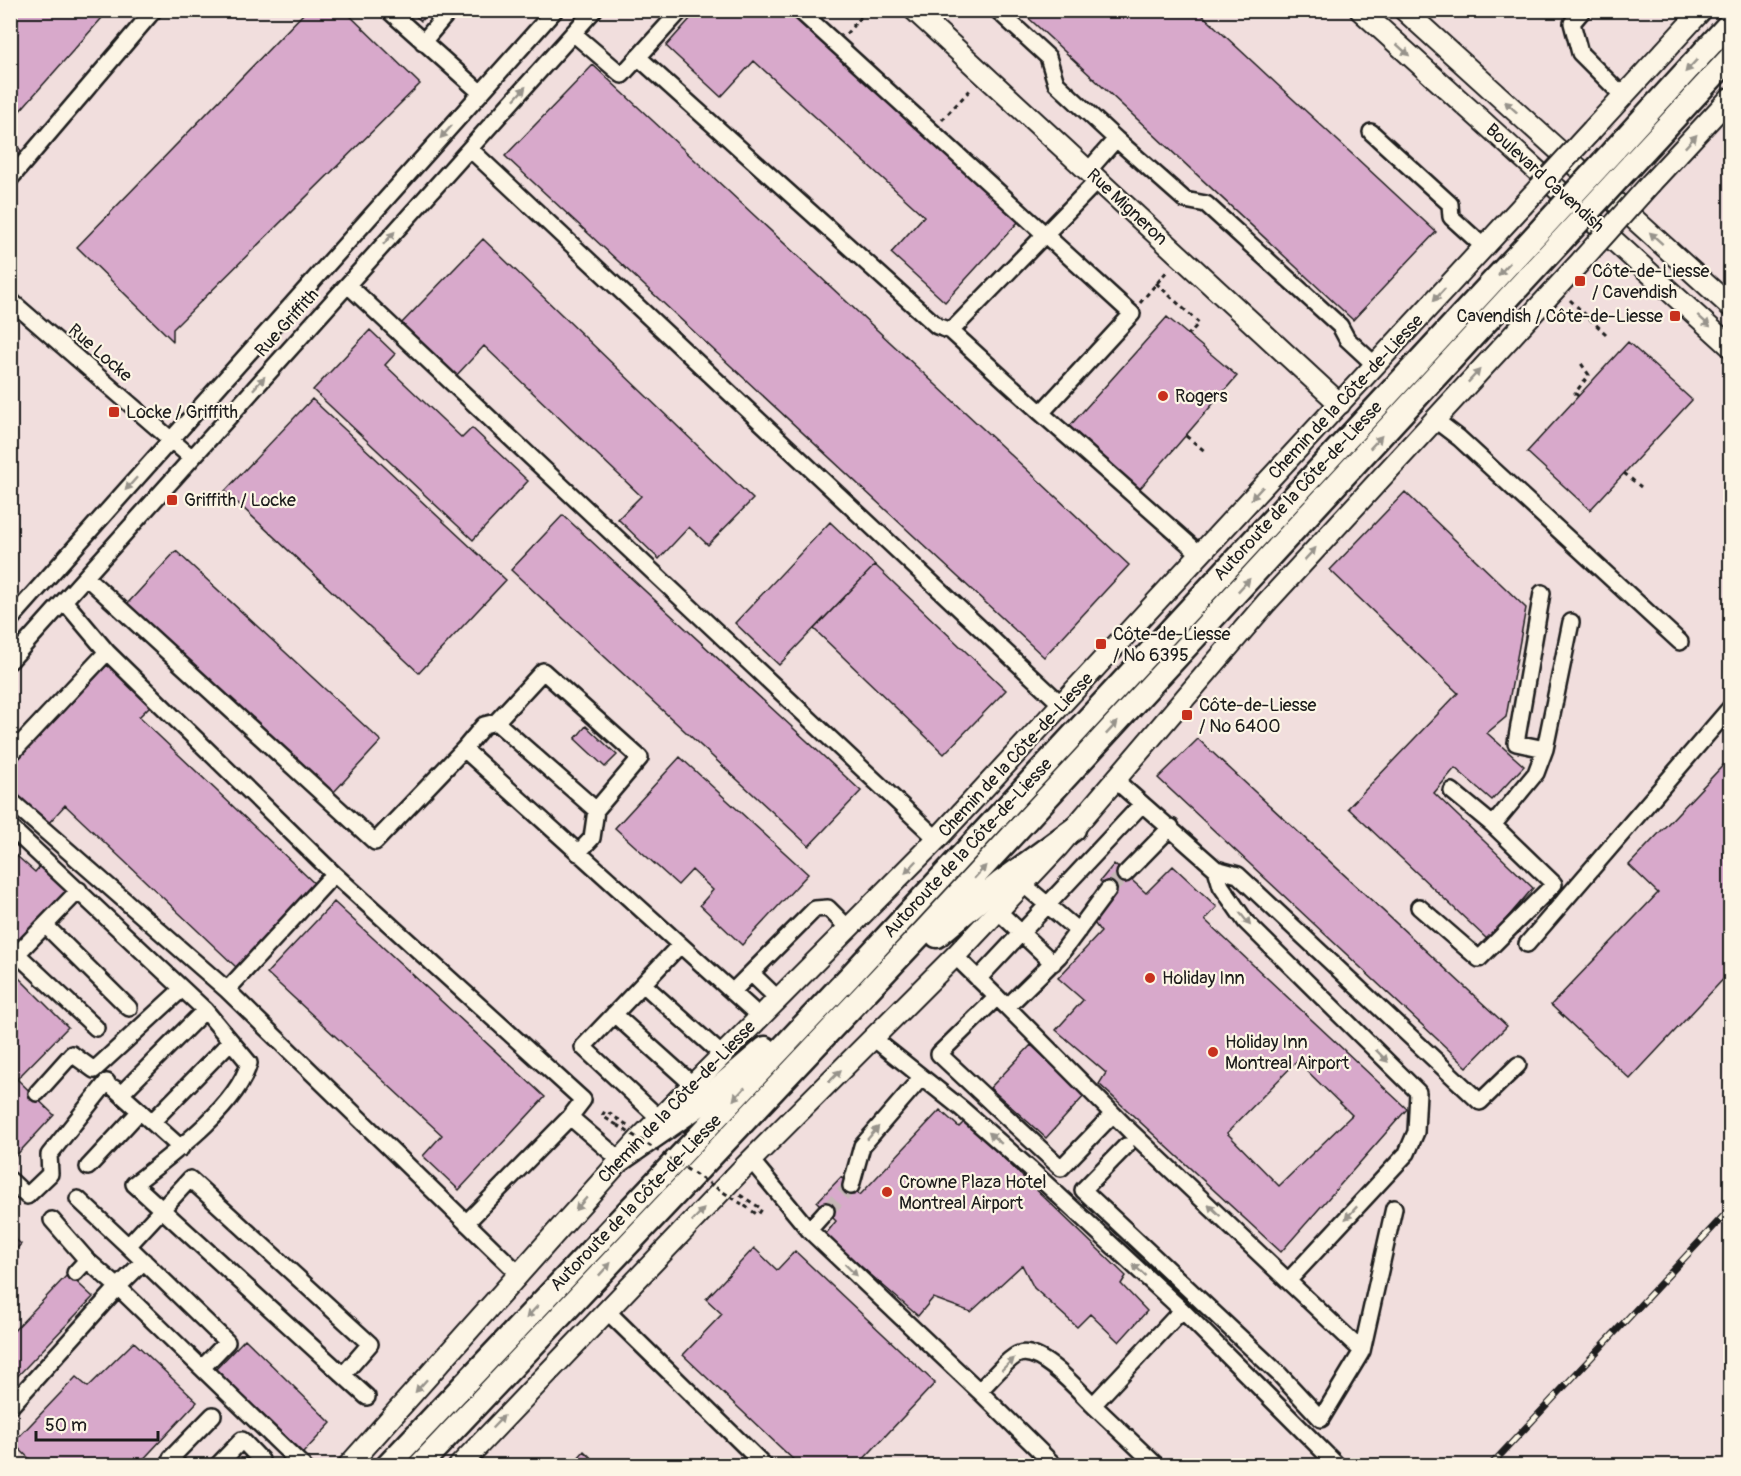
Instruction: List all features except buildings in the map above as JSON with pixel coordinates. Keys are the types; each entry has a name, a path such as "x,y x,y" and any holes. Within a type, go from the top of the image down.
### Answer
{"highway":[{"path":"1553,234 1614,150 1731,23"},
{"path":"1553,234 1631,165 1731,58"},
{"name":"Autoroute de la Côte-de-Liesse","path":"387,1466 1553,234"},
{"name":"Autoroute de la Côte-de-Liesse","path":"419,1466 853,1006 1553,234"},
{"path":"853,1006 1000,883 1074,829"},
{"path":"620,1160 695,1108 851,975"}],"main road":[{"name":"Rue Migneron","path":"914,10 1340,404"},
{"name":"Boulevard Cavendish","path":"1360,10 1731,346"},
{"name":"Boulevard Cavendish","path":"1404,10 1731,306"},
{"name":"Chemin de la Côte-de-Liesse","path":"348,1466 659,1118 938,839 1702,10"},
{"path":"459,1466 751,1160 956,956 998,911 1074,829 1114,779 1278,589 1731,98"}],"street":[{"path":"10,178 154,10"},
{"path":"388,10 482,93"},
{"path":"423,42 450,10"},
{"name":"Rue Griffith","path":"10,620 555,10"},
{"name":"Rue Griffith","path":"10,661 87,578 594,10"},
{"path":"573,33 622,75 681,10"},
{"path":"799,10 1132,314 1041,413"},
{"path":"997,10 1047,57 1056,83 1185,200 1206,204 1340,326 1347,339 1375,365"},
{"path":"1583,10 1572,23 1580,52 1623,96"},
{"path":"638,57 937,326 951,331 1201,555"},
{"path":"1371,132 1450,204 1452,217 1484,247"},
{"path":"951,331 1043,234 1093,175 1116,139"},
{"path":"470,149 1062,705"},
{"path":"348,285 938,839"},
{"name":"Rue Locke","path":"10,300 192,458"},
{"path":"1434,420 1459,438 1680,642"},
{"path":"87,578 375,842 484,725 496,722 543,671 640,758 596,810 592,838 578,853"},
{"path":"1542,593 1516,743 1545,749"},
{"path":"65,602 107,652 334,874 583,1100 570,1117 465,1223"},
{"path":"1493,825 1536,773 1545,749 1571,622"},
{"path":"10,755 107,652"},
{"path":"1527,944 1731,708"},
{"path":"496,722 596,810"},
{"path":"464,748 759,1016"},
{"path":"1114,779 1216,869 1238,875 1480,1102 1518,1065"},
{"path":"1419,907 1479,959 1554,884 1493,825 1452,790"},
{"path":"10,801 226,990 519,1274"},
{"path":"978,979 1142,804"},
{"path":"10,827 205,1011 249,1063 245,1080 181,1148 134,1184 367,1397"},
{"path":"1125,874 1171,827"},
{"path":"1216,869 1221,886 1246,922 1418,1092 1416,1132 1407,1154 1288,1281"},
{"path":"226,990 334,874"},
{"path":"1023,884 1078,931"},
{"path":"79,890 45,925 14,952 96,1028"},
{"path":"1108,890 1053,963 939,1054 1061,1168 1113,1114"},
{"path":"732,992 815,909 828,908 849,929"},
{"path":"998,911 1053,963"},
{"path":"45,925 129,1008"},
{"path":"659,1118 583,1047 680,945"},
{"path":"956,956 1113,1114 1362,1351"},
{"path":"751,973 777,998"},
{"path":"643,984 721,1054"},
{"path":"94,1070 182,989"},
{"path":"121,1095 205,1011"},
{"path":"614,1014 692,1084"},
{"path":"873,1038 962,1109 1030,1169 1182,1310 1338,1466"},
{"path":"152,1122 231,1041"},
{"path":"37,1093 72,1054 94,1070 181,1148"},
{"path":"851,1186 862,1146 921,1078"},
{"path":"10,1180 27,1196 50,1174 49,1155 107,1082"},
{"path":"88,1167 140,1112"},
{"path":"570,1117 620,1160"},
{"path":"1126,1146 1083,1190 1280,1374 1321,1419 1362,1351 1394,1208"},
{"path":"751,1160 809,1230 1055,1466"},
{"path":"128,1246 161,1207 190,1179 370,1344 343,1375"},
{"path":"78,1200 227,1342 202,1368"},
{"path":"809,1230 826,1211"},
{"path":"52,1221 87,1260 118,1287 303,1466"},
{"path":"75,1273 87,1260"},
{"path":"10,1407 144,1261"},
{"path":"606,1310 765,1466"},
{"path":"1093,1405 1182,1310"},
{"path":"979,1391 1017,1354 1031,1352 1052,1366 1157,1466"},
{"path":"171,1463 213,1415"},
{"path":"217,1466 242,1440 261,1460 256,1466"}],"path":[{"path":"852,27 867,10"},
{"path":"948,114 971,89"},
{"path":"1144,298 1168,270"},
{"path":"1156,283 1199,323 1188,335"},
{"path":"1566,296 1606,334"},
{"path":"1578,396 1575,393 1589,375 1580,362"},
{"path":"1186,436 1206,452"},
{"path":"1624,472 1641,487"},
{"path":"631,1127 605,1111 602,1116 758,1215 762,1209 736,1192"}],"tunnel":[{"path":"1108,890 1125,874"},
{"path":"826,1211 851,1186"}],"railway":[{"path":"1490,1466 1730,1209"}],"place":[{"name":"Côte-de-Liesse / Cavendish","path":"1580,281"},
{"name":"Cavendish / Côte-de-Liesse","path":"1675,316"},
{"name":"Rogers","path":"1163,396"},
{"name":"Locke / Griffith","path":"114,412"},
{"name":"Griffith / Locke","path":"172,500"},
{"name":"Côte-de-Liesse / No 6395","path":"1101,644"},
{"name":"Côte-de-Liesse / No 6400","path":"1187,715"},
{"name":"Holiday Inn","path":"1150,978"},
{"name":"Holiday Inn Montreal Airport","path":"1213,1052"},
{"name":"Crowne Plaza Hotel Montreal Airport","path":"887,1192"}]}
